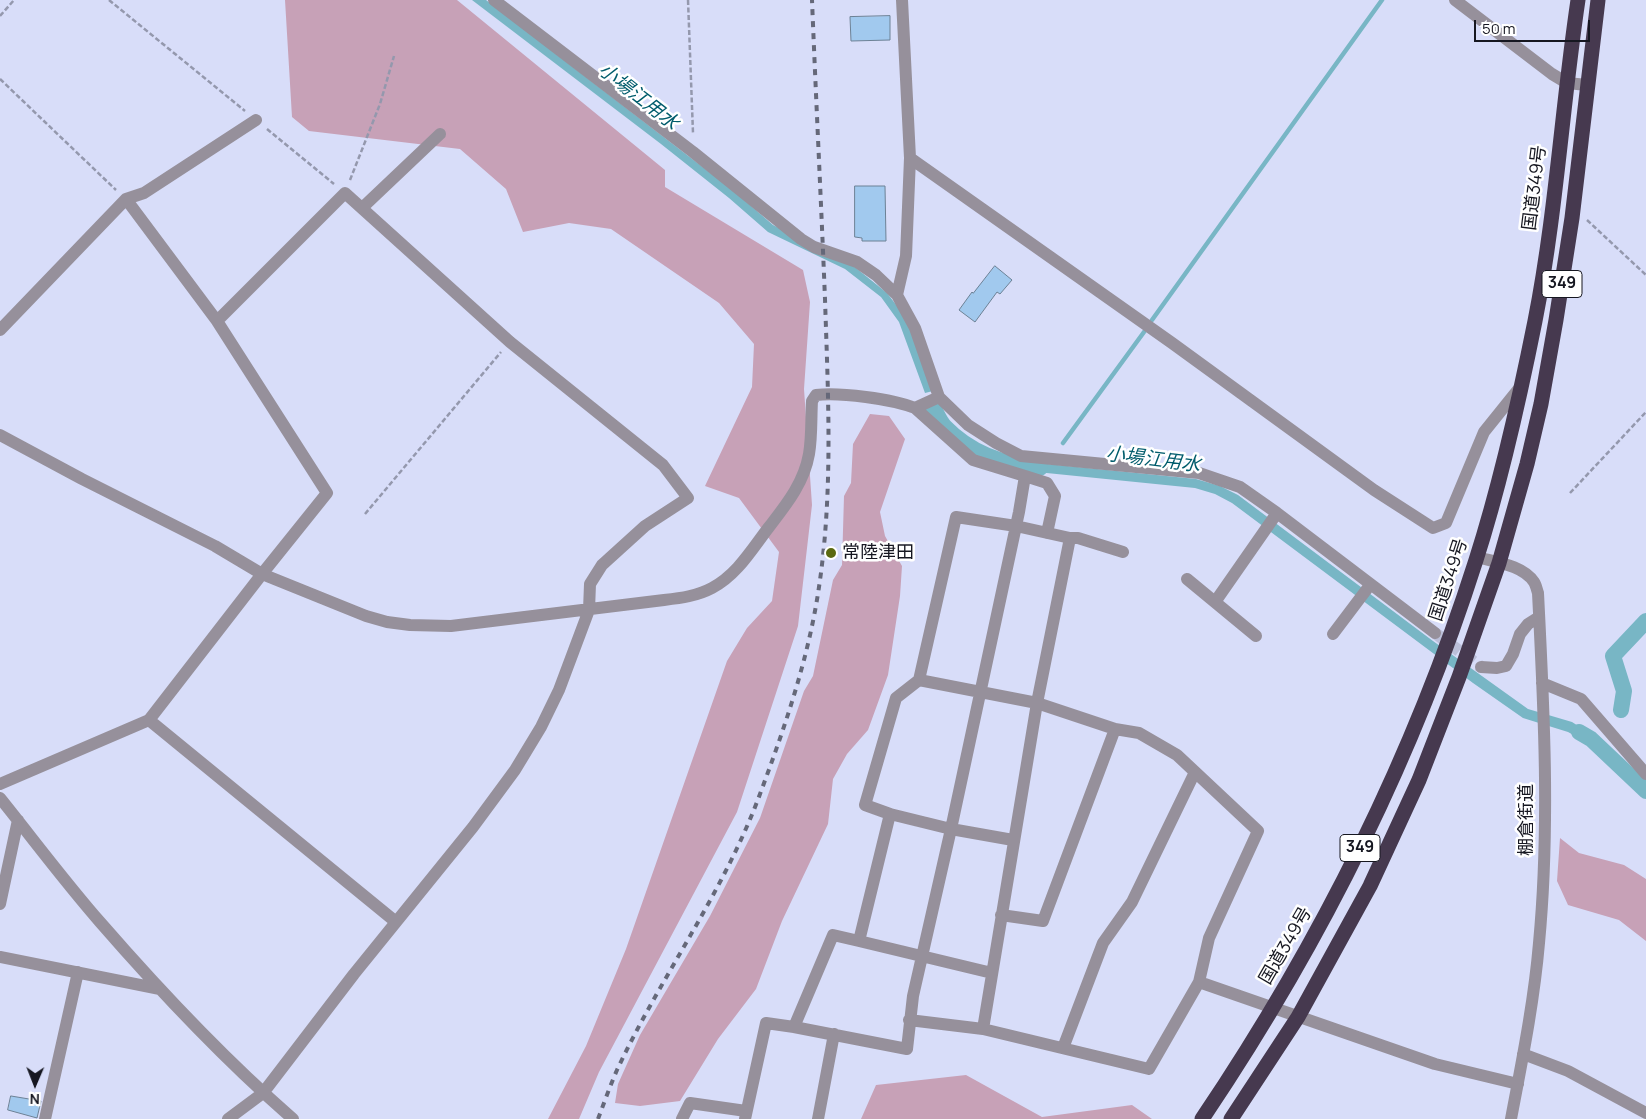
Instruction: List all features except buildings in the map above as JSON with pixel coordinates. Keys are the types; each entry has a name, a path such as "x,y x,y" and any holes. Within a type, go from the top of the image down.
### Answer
{"highway":[{"name":"国道349号","path":"1202,1119 1237,1067 1311,943 1361,847 1438,669 1477,557 1521,386 1536,318 1578,0"},
{"name":"349","path":"1231,1119 1298,1017 1370,886 1418,780 1462,668 1499,563 1527,464 1541,404 1558,312 1572,218 1598,0"}],"street":[{"path":"494,0 693,152 801,238 814,247 857,262 876,275 897,295 915,328 939,397 968,425 996,444 1021,456 1200,473 1240,487 1271,521 1365,592 1435,633"},
{"path":"897,295 906,256 910,158 902,0"},
{"path":"1456,0 1552,74 1567,82 1587,85"},
{"path":"0,330 126,199 144,193 256,120"},
{"path":"362,208 440,134"},
{"path":"910,158 1172,343 1374,490 1433,528 1446,523 1484,432 1521,386"},
{"path":"217,321 345,192 510,342 663,465 688,498 645,526 602,565 590,584 589,610 559,690 541,727 515,770 473,827 396,922 263,1093 228,1119"},
{"path":"0,784 149,720 327,493 217,321 126,199"},
{"path":"0,435 215,546 262,574 366,616 387,622 410,625 451,626 589,610 692,596 713,588 730,576 784,510 797,487 809,455 812,401 816,395 828,393 902,403 915,408 973,460 1047,483 1055,496 1047,534"},
{"path":"915,408 939,397"},
{"path":"682,1119 690,1103 745,1115 766,1024 834,1034 907,1049 909,1020 952,829 1025,476"},
{"path":"1013,840 952,829 890,814 865,805 896,698 919,680 956,517 1078,538 1123,552"},
{"path":"1215,602 1271,521"},
{"path":"983,1029 1037,703 1070,538"},
{"name":"棚倉街道","path":"1477,557 1524,573 1534,582 1538,593 1545,828 1543,892 1539,944 1523,1054 1511,1119"},
{"path":"1187,579 1256,636"},
{"path":"1333,634 1365,592"},
{"path":"1481,667 1496,668 1506,666 1513,654 1520,634 1528,624 1539,617"},
{"path":"909,1020 983,1029 1149,1068 1198,982 1209,938 1258,831 1177,755 1140,733 1115,729 1037,703 919,680"},
{"path":"1542,684 1581,699 1646,774"},
{"path":"149,720 396,922"},
{"path":"1001,915 1043,921 1115,729"},
{"path":"1063,1048 1103,943 1132,902 1195,772"},
{"path":"0,798 99,920 160,989 263,1093 293,1119"},
{"path":"859,941 890,814"},
{"path":"0,904 18,820"},
{"path":"794,1027 833,935 992,973"},
{"path":"0,957 160,989"},
{"path":"44,1119 78,972"},
{"path":"1198,982 1434,1064 1518,1084"},
{"path":"818,1119 834,1034"},
{"path":"1523,1054 1568,1071 1646,1113"}],"path":[{"path":"0,16 14,0"},
{"path":"109,0 345,192 380,104 394,56"},
{"path":"688,0 693,152"},
{"path":"0,79 126,199"},
{"path":"1572,218 1587,220 1646,276"},
{"path":"365,514 510,342"},
{"path":"1570,493 1646,412"}],"shaded area":[{"path":"285,0 457,0 665,170 665,187 803,270 810,302 804,389 812,505 798,626 737,812 599,1072 579,1119 548,1119 586,1046 626,949 727,661 747,628 772,601 779,552 739,498 705,486 752,387 754,344 719,303 611,229 569,223 523,232 506,189 460,149 309,131 292,117"},
{"path":"472,0 486,0 735,192 773,225 851,264 887,293 907,319 933,391 925,393 899,322 881,297 845,269 768,232 661,144"},
{"path":"870,414 889,416 905,439 880,512 885,536 902,566 900,596 888,675 868,730 847,754 833,779 828,824 782,921 756,989 718,1039 680,1101 640,1106 615,1103 618,1084 640,1035 710,916 760,818 804,691 813,676 833,580 842,565 844,496 851,483 853,444"},
{"path":"1018,461 1196,479 1220,486 1238,495 1433,641 1528,709 1572,722 1600,740 1592,747 1568,732 1523,718 1473,683 1232,503 1215,494 1195,488 1017,470"},
{"path":"1560,838 1579,853 1624,865 1646,879 1646,941 1619,920 1568,905 1557,881"},
{"path":"966,1075 1042,1117 1132,1105 1152,1119 861,1119 876,1085"}],"waterway":[{"path":"1152,320 1382,0"},
{"path":"1063,443 1144,332"},
{"name":"小場江用水","path":"933,407 945,427 977,451 1001,461 1040,468"},
{"path":"1621,710 1624,691 1613,656 1646,621"},
{"name":"小場江用水","path":"1579,732 1591,739 1646,791"}],"tunnel":[{"path":"1435,633 1481,667"}],"railway":[{"path":"598,1119 609,1088 634,1035 711,900 745,830 788,715 816,608 827,510 828,440 825,299 812,0"}],"place":[{"name":"常陸津田","path":"831,553"}]}
